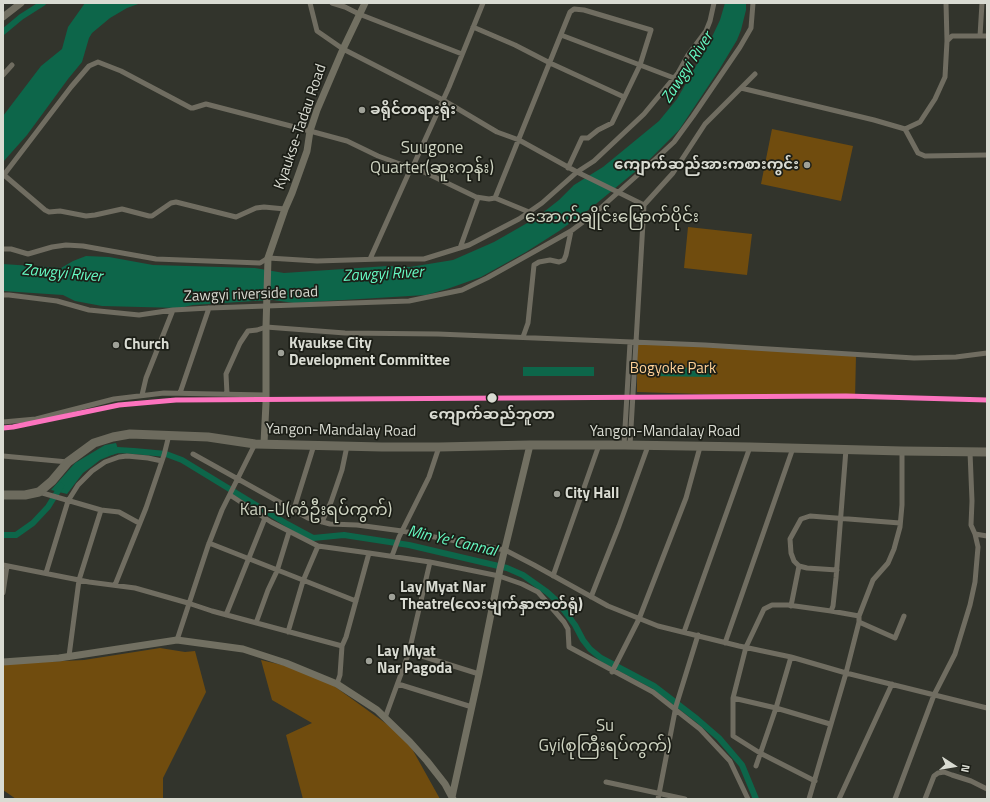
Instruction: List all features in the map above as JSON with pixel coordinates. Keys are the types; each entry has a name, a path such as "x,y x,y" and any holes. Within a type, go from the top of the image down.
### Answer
{"highway":[{"name":"Yangon-Mandalay Road","path":"43,493 68,462 94,443 113,437 130,434 208,437 260,443 347,446 439,447 627,445 846,449 902,452 987,452"},
{"path":"3,495 43,493"}],"main road":[{"path":"3,17 21,3"},
{"name":"Kyaukse-Tadau Road","path":"260,443 266,395 268,260 307,151 310,131 317,110 343,49 365,3"},
{"path":"452,798 504,553 530,445"},
{"path":"3,662 59,658 177,640 242,649 286,663 337,684 377,710 427,761 445,784 452,798"}],"street":[{"path":"310,3 317,31 343,49 443,100 497,132 519,140 568,168 644,205"},
{"path":"332,3 462,54"},
{"path":"370,259 443,100 483,3"},
{"name":"Zawgyi riverside road","path":"3,249 28,254 52,247 66,245 83,246 156,259 260,263 268,260 317,261 424,259 469,245 519,219 542,203 577,172 594,161 644,114 674,78 688,55 706,31 714,3"},
{"name":"Zawgyi riverside road","path":"3,295 57,301 89,310 139,315 173,310 267,304 409,301 462,290 487,278 571,231 595,212 674,142 740,47 751,28 753,3"},
{"path":"741,88 874,120 905,129 920,122 935,99 945,77 947,41 946,3"},
{"path":"980,36 982,3"},
{"path":"495,198 570,12 574,9 584,10 651,30 640,65 612,123 598,130 588,138 582,138 568,168"},
{"path":"473,27 515,44 550,63 624,97"},
{"path":"561,35 674,78"},
{"path":"947,41 952,36 987,36"},
{"path":"285,209 264,206 236,217 176,202 170,203 152,216 122,209 95,216 86,216 60,211 49,212 3,175 89,66 98,62 121,71 192,108 206,104 347,141 378,156 422,171 478,198 495,198 529,212"},
{"path":"3,75 12,65"},
{"path":"627,445 637,343 644,205 673,173 705,124 755,74"},
{"path":"905,129 918,153 925,156 987,155"},
{"path":"460,248 478,198"},
{"path":"523,337 528,323 534,265 539,262 550,260 559,262 564,260 571,231"},
{"path":"180,393 209,308"},
{"path":"142,396 146,378 173,310"},
{"path":"227,394 226,374 240,342 248,331 266,327 345,333 438,334 705,345 914,358 956,357 987,353"},
{"path":"627,445 630,343"},
{"path":"3,422 36,418 114,399 164,393 266,395"},
{"path":"115,585 146,508 169,435"},
{"path":"177,640 188,603 222,510 238,479 260,443"},
{"path":"294,509 314,445"},
{"path":"554,576 599,445"},
{"path":"322,522 331,502 342,470 347,446"},
{"path":"591,596 619,526 648,446"},
{"path":"392,556 399,537 429,476 439,447"},
{"path":"612,672 639,619 686,498 700,447"},
{"path":"684,632 750,447"},
{"path":"725,643 793,448"},
{"path":"831,610 833,606 846,449"},
{"path":"809,799 846,673 859,619 873,580 888,563 894,549 900,523 902,505 902,452"},
{"path":"895,799 934,695 955,654 970,605 975,582 978,563 978,547 971,525 972,501 970,452"},
{"path":"193,454 308,518 330,524 402,531 504,553 554,576 608,606 658,626 746,648 791,657 846,673 987,708"},
{"path":"3,456 68,462"},
{"path":"46,574 66,500 92,471 105,462 127,456 162,461"},
{"path":"43,493 101,510 119,512 139,524"},
{"path":"231,493 265,518 318,546 500,573 538,592 564,622 568,629 569,647 612,672 653,692 676,708 700,729 730,761 748,799"},
{"path":"69,656 79,580 101,510"},
{"path":"836,570 807,568 799,566 794,561 791,553 790,539 801,519 810,516 900,523"},
{"path":"226,615 265,518"},
{"path":"256,623 268,590 277,571 289,532"},
{"path":"975,534 987,536"},
{"path":"209,543 356,601"},
{"path":"288,632 303,581 318,546"},
{"path":"337,684 340,675 342,646 369,553"},
{"path":"385,718 409,652 430,562"},
{"path":"3,593 5,566 79,580 135,588 226,615 342,646"},
{"path":"791,606 799,566"},
{"path":"815,781 760,753 733,736 733,698 746,648 764,609 772,606 791,606 831,610 859,619 895,638 904,616"},
{"path":"658,796 676,708 698,635"},
{"path":"409,652 479,674"},
{"path":"756,766 776,708 791,657"},
{"path":"398,684 472,707"},
{"path":"839,799 892,684"},
{"path":"733,698 776,708 830,724"},
{"path":"925,799 934,776 938,773 944,772 971,781 987,789"},
{"path":"606,782 658,796 685,799"}],"green space":[{"name":"ကျောက်ဆည်အားကစားကွင်း","path":"772,129 853,146 841,201 761,184"},
{"path":"688,227 752,234 747,275 684,268"},
{"name":"Bogyoke Park","path":"637,343 856,355 855,399 637,392"},
{"path":"160,648 185,652 195,651 206,692 163,778 163,799 16,799 3,790 3,664 84,660"},
{"path":"261,660 316,673 406,738 440,799 303,799 286,735 312,723 272,700"}],"water":[{"path":"85,3 141,3 127,8 110,18 92,33 89,38 82,62 27,135 3,162 3,116 41,66 62,49 68,27"},
{"name":"Zawgyi River","path":"725,3 746,3 746,10 741,30 737,40 719,70 679,130 648,161 591,208 526,252 481,277 426,295 294,303 273,300 254,301 193,305 179,308 102,306 75,301 63,295 3,291 3,264 61,268 86,256 109,257 153,265 255,268 284,273 388,266 410,267 453,260 494,242 536,218 559,200 574,185 603,167 659,121 677,99 710,41 720,20"},
{"path":"523,367 594,367 594,376 523,376"},
{"path":"653,367 712,368 711,377 652,376"},
{"path":"116,443 119,452 100,460 83,473 67,494 51,490 75,463 105,445"}],"waterway":[{"path":"3,32 21,17 43,3"},
{"name":"Min Ye' Cannal","path":"111,452 118,450 166,454 182,460 287,524 313,538 344,535 409,545 507,568 523,575 557,601 575,625 590,649 601,658 654,686 719,738 742,765 756,799"},
{"name":"Min Ye' Cannal","path":"3,535 16,535 33,523 48,507 61,486"}],"transit line":[{"path":"3,428 119,405 176,400 846,396 987,400"}],"place":[{"name":"ခရိုင်တရားရုံး","path":"362,110"},
{"name":"ကျောက်ဆည်အားကစားကွင်း","path":"807,165"},
{"name":"Church","path":"116,345"},
{"name":"Kyaukse City Development Committee","path":"281,353"},
{"name":"ကျောက်ဆည်ဘူတာ","path":"492,398"},
{"name":"City Hall","path":"557,494"},
{"name":"Lay Myat Nar Theatre(လေးမျက်နှာဇာတ်ရုံ)","path":"392,597"},
{"name":"Lay Myat Nar Pagoda","path":"369,661"}],"district":[{"name":"Suugone Quarter(ဆူးကုန်း)","path":"432,159"},
{"name":"အောက်ချိုင်းမြောက်ပိုင်း","path":"612,218"},
{"name":"Kan-U(ကံဦးရပ်ကွက်)","path":"316,511"},
{"name":"Su Gyi(စုကြီးရပ်ကွက်)","path":"605,737"}]}
